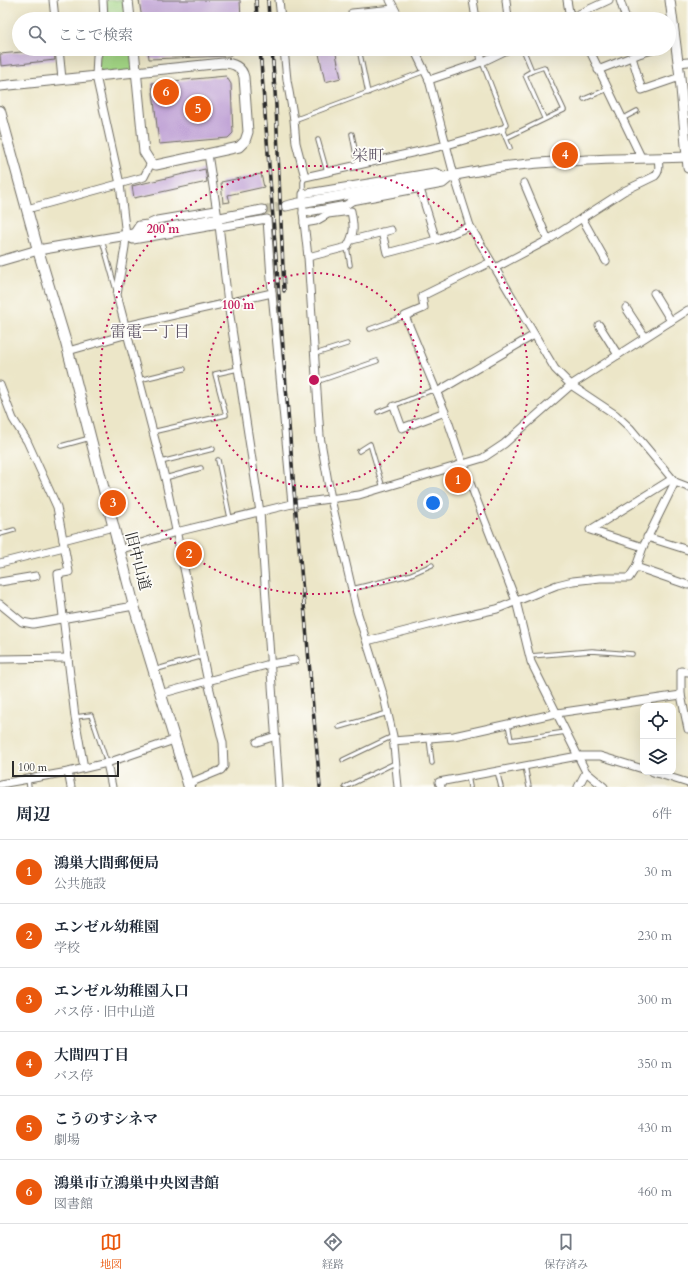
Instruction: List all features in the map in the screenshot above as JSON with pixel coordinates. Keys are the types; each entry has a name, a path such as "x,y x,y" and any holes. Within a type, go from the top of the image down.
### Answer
{"main road":[{"name":"旧中山道","path":"0,111 3,131 68,351 134,606 188,785"}],"street":[{"path":"53,0 54,12"},
{"path":"103,0 104,12"},
{"path":"128,0 129,12"},
{"path":"279,0 280,12"},
{"path":"390,0 396,12"},
{"path":"473,0 475,12"},
{"path":"506,0 507,12"},
{"path":"567,0 569,12"},
{"path":"620,0 624,12"},
{"path":"670,0 670,12"},
{"path":"584,12 606,1"},
{"path":"360,12 394,8"},
{"path":"60,56 62,79"},
{"path":"97,56 96,76 120,184 129,235 125,247 117,295 165,478 208,682 223,743 224,766 221,770 188,785"},
{"path":"0,86 62,79 137,72 223,63 231,64 241,70 244,77 248,136 245,141 239,147 156,164 151,163 144,152 137,72 135,56"},
{"path":"285,56 296,143 305,177 447,145 502,129"},
{"path":"418,56 429,80 454,175 470,226 555,370 571,386 616,414 630,428 673,480 688,487"},
{"path":"481,56 482,62"},
{"path":"429,80 482,62 494,56"},
{"path":"592,56 641,157"},
{"path":"598,70 629,56"},
{"path":"636,56 642,90 680,77"},
{"path":"676,56 685,104 688,168"},
{"path":"678,63 688,62"},
{"path":"208,154 228,303 260,512 279,787"},
{"path":"286,206 303,200 442,178 518,164 641,157 658,158 688,156"},
{"path":"604,787 586,772 532,662 516,601 463,465 445,412 405,316 424,308 422,296 548,240 624,191 655,176 659,169 658,158"},
{"path":"27,209 144,177 151,163"},
{"path":"303,212 346,205 352,201 443,184 454,175"},
{"path":"524,183 548,240"},
{"path":"420,189 436,240"},
{"path":"303,200 320,436 332,499 357,612 388,713 393,739 398,787"},
{"path":"0,261 38,250 218,220 262,210"},
{"path":"304,223 316,221 328,214 351,211 354,230 352,240 347,247 308,258"},
{"path":"582,218 606,261"},
{"path":"218,220 267,219 272,293 292,504"},
{"path":"382,232 387,253 436,240 470,226"},
{"path":"352,240 391,230"},
{"path":"126,326 272,293"},
{"path":"654,293 671,321"},
{"path":"626,308 646,337"},
{"path":"119,550 176,532 230,518 292,504 359,495 383,489 483,458 504,444 571,386 688,310"},
{"path":"599,325 618,355"},
{"path":"68,351 128,334"},
{"path":"436,392 534,335"},
{"path":"0,384 13,419 27,441 57,507 69,572 58,574 75,717 84,768"},
{"path":"394,406 402,428 445,412"},
{"path":"367,642 452,619 497,609 557,585 573,581 600,578 629,578 636,567 647,537 673,480"},
{"path":"643,547 590,530 673,480"},
{"path":"0,563 113,527"},
{"path":"647,537 688,550"},
{"path":"636,567 688,585"},
{"path":"0,582 36,576"},
{"path":"0,604 22,622 33,624 134,606"},
{"path":"0,659 68,658"},
{"path":"160,694 270,664 295,660"},
{"path":"688,672 681,671 681,695 688,729"},
{"path":"393,739 454,736 557,713 681,695"},
{"path":"257,742 276,736"},
{"path":"0,784 29,783 107,763 174,740"},
{"path":"441,787 440,782 578,756 600,756 640,768"},
{"path":"107,763 112,787"},
{"path":"68,772 71,787"},
{"path":"578,787 586,772"},
{"path":"663,775 688,783"}],"lane":[{"path":"360,56 368,92"},
{"path":"526,56 532,71"},
{"path":"482,62 506,124 502,129 510,148"},
{"path":"506,138 544,118 564,110 544,67 525,75 544,118"},
{"path":"294,120 425,71"},
{"path":"584,99 608,89"},
{"path":"622,118 636,111"},
{"path":"352,134 358,166"},
{"path":"318,140 327,173"},
{"path":"303,200 303,182 305,177"},
{"path":"102,239 117,295"},
{"path":"347,247 350,265"},
{"path":"370,329 405,316"},
{"path":"314,354 347,344"},
{"path":"316,382 377,361"},
{"path":"139,380 184,369"},
{"path":"152,432 226,415 215,374 238,369"},
{"path":"378,412 430,391 436,392"},
{"path":"60,446 90,438"},
{"path":"359,451 370,444 383,489"},
{"path":"160,462 213,449"},
{"path":"218,460 230,518"},
{"path":"165,478 202,468"},
{"path":"0,534 14,530"},
{"path":"352,589 409,575 432,565"},
{"path":"530,656 592,651 632,654"},
{"path":"153,671 203,656"},
{"path":"339,727 388,713"},
{"path":"75,717 91,715 107,763"},
{"path":"508,724 511,740 566,732"},
{"path":"429,738 432,763"},
{"path":"343,760 393,739"},
{"path":"345,787 395,763"},
{"path":"525,766 529,787"},
{"path":"497,771 501,787"},
{"path":"468,776 470,787"}],"green space":[{"path":"103,0 128,0 129,12 104,12"},
{"path":"99,56 135,56 137,72 96,76"}],"building":[{"path":"139,0 240,0 241,12 141,12"},
{"path":"12,53 12,56 55,56 55,60 1,66 0,54"},
{"path":"149,56 229,56 149,59"},
{"path":"319,56 336,56 341,78 325,82"},
{"path":"226,76 231,84 233,133 228,138 159,144 152,83"},
{"path":"205,169 207,182 134,198 132,186"},
{"path":"261,174 264,187 228,195 230,202 223,203 221,182"}],"tunnel":[{"path":"262,210 286,206"}],"railway":[{"path":"256,0 257,12"},
{"path":"268,0 269,12"},
{"path":"261,56 294,490 320,787"},
{"path":"272,56 284,291"}],"place":[{"name":"鴻巣市立鴻巣中央図書館","path":"166,92"},
{"name":"こうのすシネマ","path":"198,109"},
{"name":"大間四丁目","path":"565,155"},
{"name":"鴻巣大間郵便局","path":"458,480"},
{"name":"エンゼル幼稚園入口","path":"113,503"},
{"name":"エンゼル幼稚園","path":"189,554"}],"district":[{"name":"栄町","path":"368,156"},
{"name":"雷電一丁目","path":"150,332"}]}
